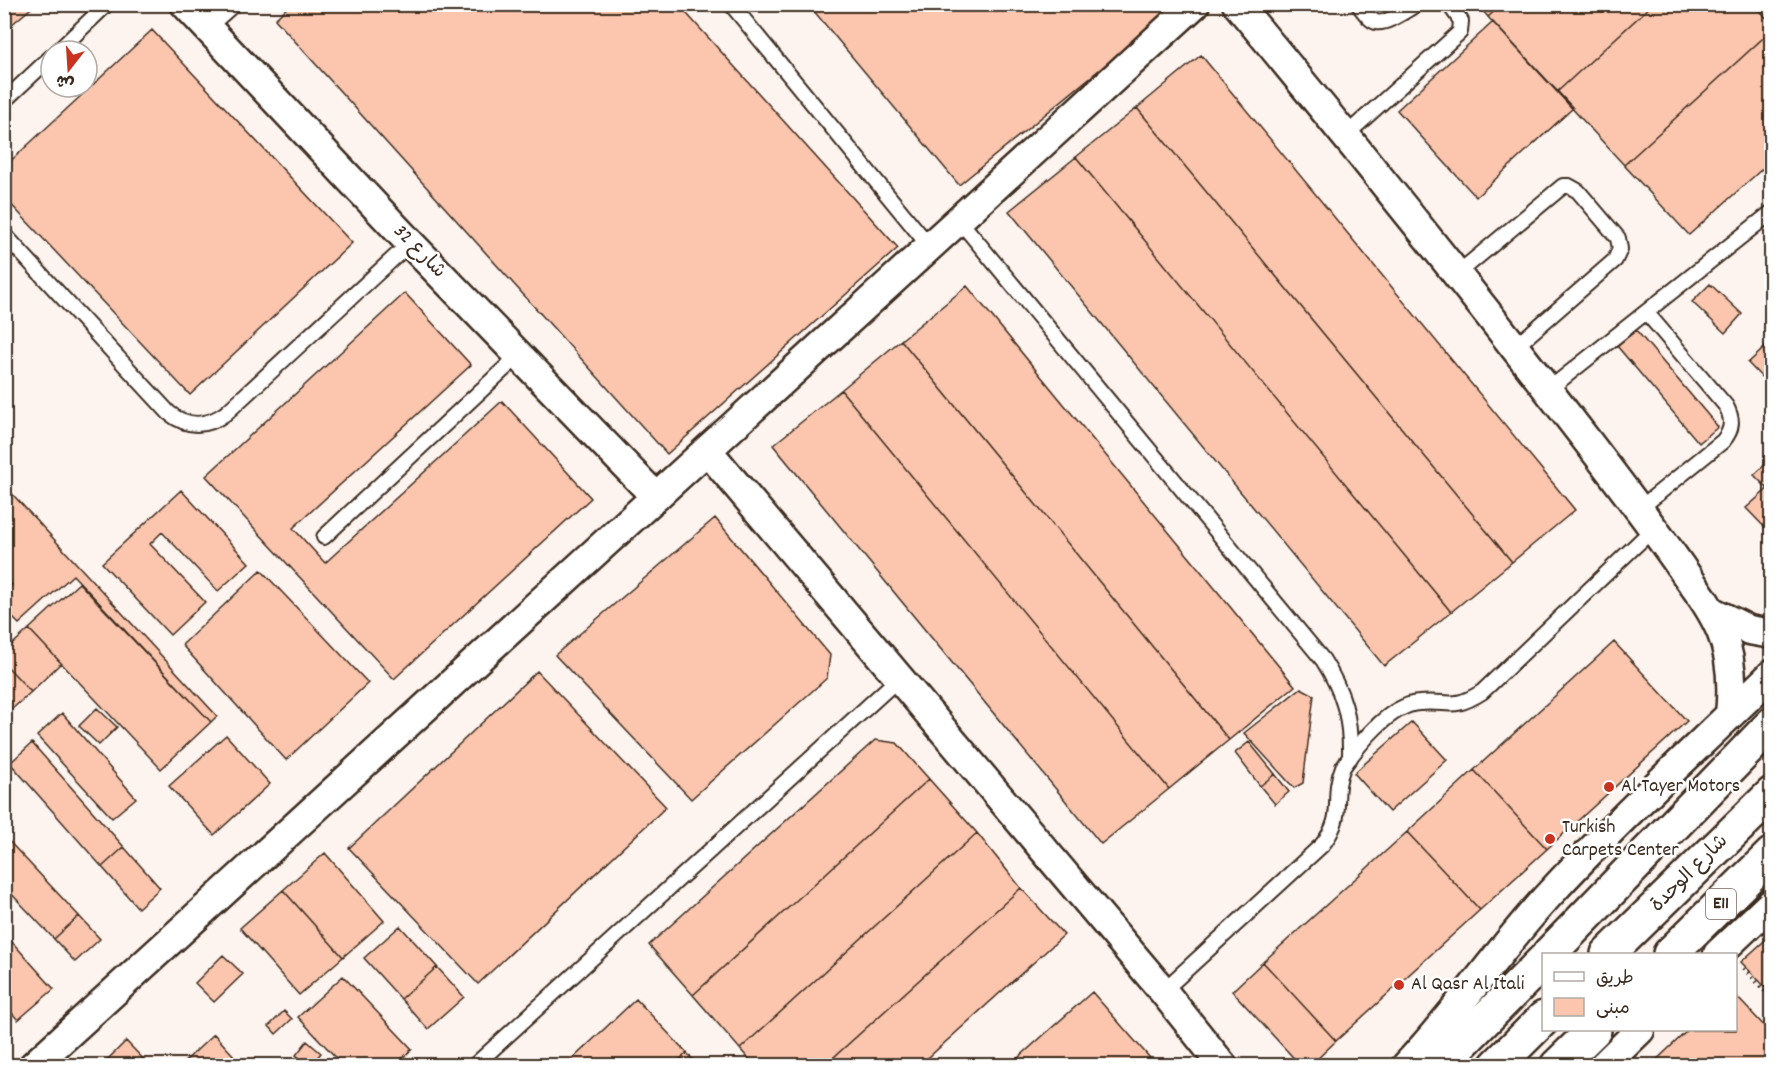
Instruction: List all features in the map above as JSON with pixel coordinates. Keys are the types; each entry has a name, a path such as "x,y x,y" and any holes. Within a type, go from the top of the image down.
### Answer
{"highway":[{"path":"1550,953 1772,724"},
{"name":"شارع الوحدة","path":"1609,953 1772,794"},
{"name":"E11","path":"1671,953 1772,854"},
{"path":"1439,1065 1542,962"},
{"path":"1496,1065 1542,1020"},
{"path":"1557,1065 1592,1031"}],"street":[{"name":"شارع 32","path":"185,4 410,243 656,496"},
{"path":"33,1065 1195,4"},
{"path":"1237,4 1346,135 1515,347 1647,519 1711,611 1721,630 1727,651 1732,693 1730,715"},
{"path":"707,450 1223,1065"},
{"path":"1711,611 1749,630 1772,634"},
{"path":"1406,1065 1544,900 1591,849 1640,799 1772,674"},
{"path":"1736,953 1772,903"},
{"path":"1603,1065 1638,1031"}],"lane":[{"path":"71,39 107,4"},
{"path":"207,28 234,4"},
{"path":"731,4 930,247"},
{"path":"1358,4 1370,19 1378,23 1417,4"},
{"path":"1346,135 1460,32 1461,21 1449,4"},
{"path":"4,101 39,68"},
{"path":"1457,274 1563,186 1569,186 1578,191 1617,237 1620,249 1615,260 1515,347"},
{"path":"1548,390 1772,212"},
{"path":"959,220 1323,660 1343,696 1348,716 1350,758"},
{"path":"4,234 169,413 179,421 197,424 216,421 226,413 410,243"},
{"path":"1163,991 1322,845 1335,825 1338,813 1338,778 1350,758 1391,713 1405,705 1421,702 1453,705 1468,701 1482,692 1729,434 1732,424 1731,414 1726,406 1646,312"},
{"path":"324,537 519,355"},
{"path":"474,1065 899,678"}],"path":[{"path":"1737,967 1772,999"}],"building":[{"path":"4,4 36,4 4,31"},
{"path":"291,4 678,4 898,248 667,454 275,19"},
{"path":"808,4 1157,4 1166,15 959,185"},
{"path":"1477,4 1502,4 1488,17"},
{"path":"1502,4 1653,4 1557,92 1488,17"},
{"path":"1653,4 1754,4 1772,24 1772,30 1624,165 1557,92"},
{"path":"1493,22 1573,108 1476,197 1397,110"},
{"path":"152,30 352,243 190,395 4,197 4,167 77,99 99,99 99,79"},
{"path":"1772,30 1772,160 1689,235 1624,165"},
{"path":"1201,55 1575,510 1512,562 1137,108"},
{"path":"1137,108 1512,562 1451,612 1076,157"},
{"path":"1076,157 1451,612 1384,666 1009,211"},
{"path":"1710,284 1742,314 1725,333 1692,302"},
{"path":"967,286 1295,686 1229,740 901,340"},
{"path":"405,293 471,365 293,528 325,563 502,401 591,498 394,679 206,476"},
{"path":"1636,330 1718,427 1699,443 1617,346"},
{"path":"901,340 1229,740 1169,789 841,390"},
{"path":"1772,341 1772,388 1748,363"},
{"path":"841,390 1169,789 1101,844 773,445"},
{"path":"1772,458 1772,485 1767,488 1754,475"},
{"path":"4,485 217,716 211,722 73,575 19,624 4,609 4,592 12,585 4,577"},
{"path":"1772,485 1772,535 1746,508"},
{"path":"181,490 249,563 218,591 162,532 150,544 205,602 170,635 102,563"},
{"path":"715,518 830,655 827,678 691,799 555,655"},
{"path":"261,570 368,683 286,760 182,645"},
{"path":"79,583 211,722 161,769 29,629"},
{"path":"29,629 61,663 31,692 4,663 4,652"},
{"path":"1614,642 1687,721 1547,849 1474,770"},
{"path":"4,663 31,692 12,709 4,702"},
{"path":"537,671 666,807 478,984 349,848"},
{"path":"1301,688 1314,695 1303,783 1294,788 1244,733"},
{"path":"97,708 117,727 99,745 79,726"},
{"path":"62,713 136,798 112,818 37,736"},
{"path":"1412,722 1447,760 1389,812 1354,773"},
{"path":"226,735 270,784 214,835 169,786"},
{"path":"875,740 897,743 929,779 693,995 649,945"},
{"path":"1249,742 1275,774 1260,786 1235,753"},
{"path":"32,743 124,847 102,867 10,763"},
{"path":"1474,770 1547,849 1480,910 1407,832"},
{"path":"1275,774 1289,792 1275,804 1260,786"},
{"path":"929,779 977,833 740,1049 693,995"},
{"path":"1407,832 1480,910 1336,1041 1263,962"},
{"path":"977,833 1021,888 824,1066 755,1066 740,1049"},
{"path":"4,836 79,916 54,939 4,886"},
{"path":"124,847 160,888 138,908 102,867"},
{"path":"325,853 384,921 343,957 283,890"},
{"path":"1021,888 1064,935 919,1066 824,1066"},
{"path":"283,890 343,957 299,995 240,928"},
{"path":"79,916 100,939 75,962 54,939"},
{"path":"400,926 437,967 401,999 364,958"},
{"path":"4,933 54,989 18,1020 4,1004 4,978 7,976 4,973"},
{"path":"1772,934 1772,994 1741,962"},
{"path":"223,955 243,974 214,1002 195,983"},
{"path":"1263,962 1336,1041 1310,1066 1301,1066 1232,991"},
{"path":"437,967 464,997 428,1029 401,999"},
{"path":"343,976 412,1049 394,1066 344,1066 298,1017"},
{"path":"1092,992 1157,1066 1009,1066"},
{"path":"1737,997 1772,1034 1772,1066 1650,1066 1687,1031 1737,1031"},
{"path":"636,999 687,1053 672,1066 565,1066"},
{"path":"284,1011 292,1019 276,1034 269,1026"},
{"path":"214,1034 234,1056 224,1066 180,1066"},
{"path":"126,1041 149,1065 101,1066"},
{"path":"307,1041 321,1053 310,1066 296,1055"},
{"path":"687,1053 698,1066 672,1066"}],"place":[{"name":"Al Tayer Motors","path":"1609,787"},
{"name":"Turkish Carpets Center","path":"1550,839"},
{"name":"Al Qasr Al Itali","path":"1399,985"}]}
